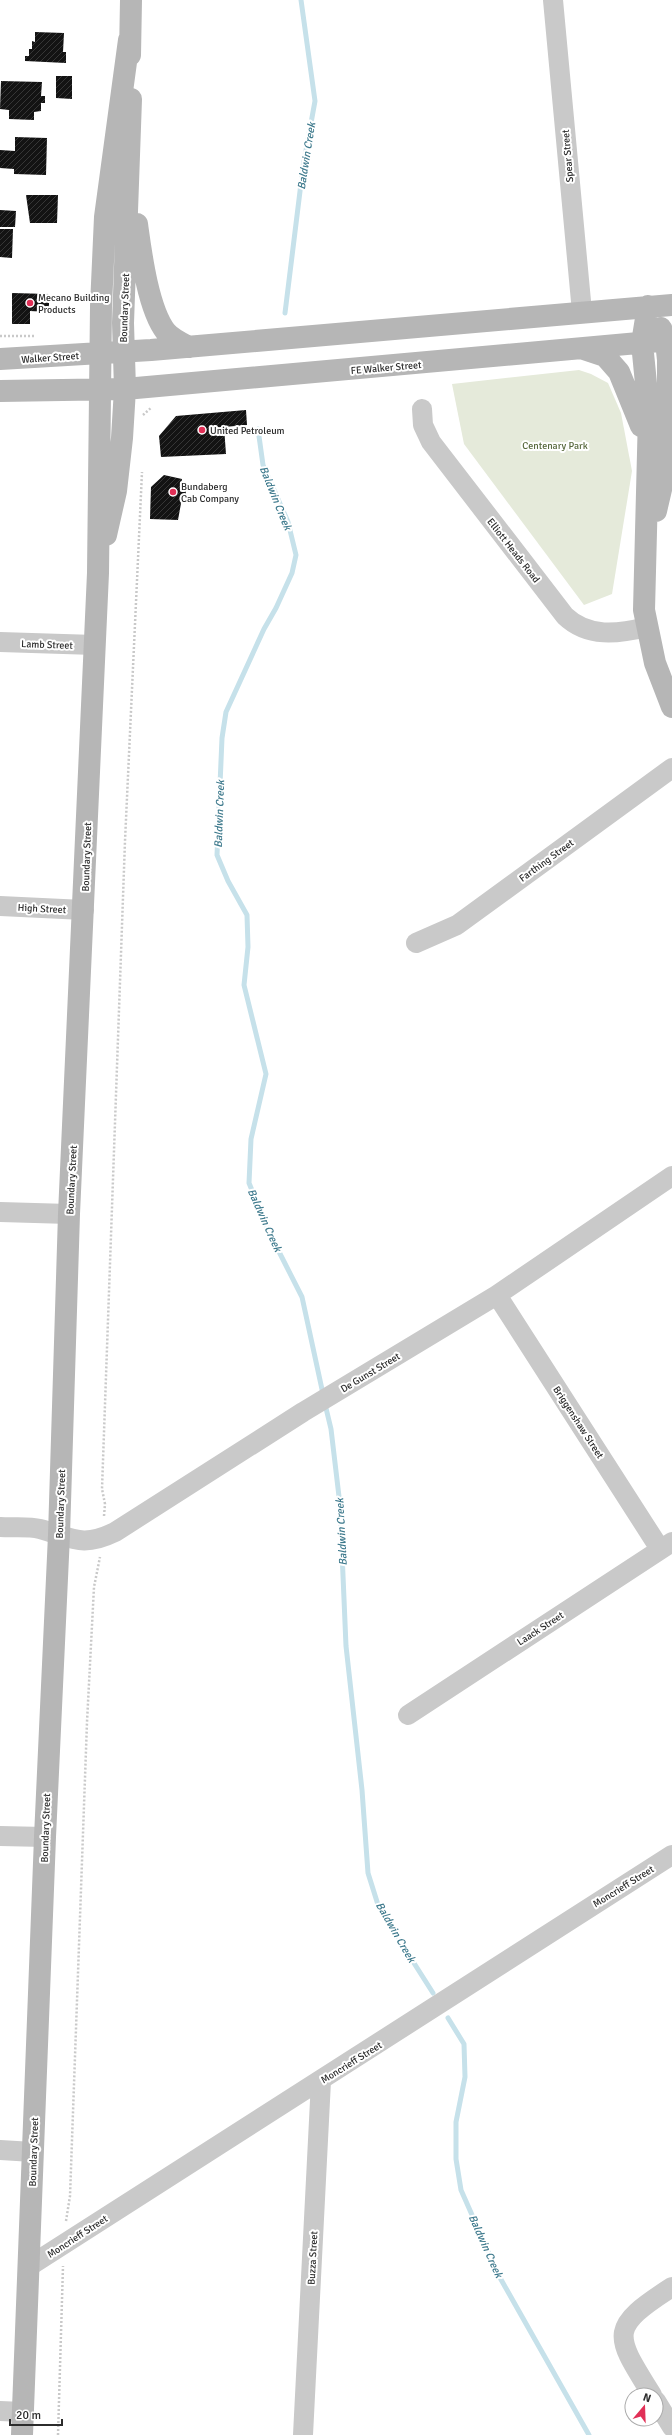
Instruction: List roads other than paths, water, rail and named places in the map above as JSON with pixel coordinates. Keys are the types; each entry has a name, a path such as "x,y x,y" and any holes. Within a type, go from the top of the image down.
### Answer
{"street":[{"name":"Boundary Street","path":"22,2435 45,1837 59,1535 69,1214 84,910 98,573 99,390 105,217 129,40 131,0"},
{"name":"Spear Street","path":"553,0 582,312"},
{"name":"Boundary Street","path":"98,573 116,491 122,438 125,389 122,323 132,114 129,40"},
{"path":"130,172 140,251 155,308 166,333 189,347"},
{"path":"100,354 658,306"},
{"path":"646,545 666,468 670,399 668,360 669,340 658,306"},
{"path":"658,306 642,343 649,414 649,460 643,585 647,627 661,682 672,706"},
{"name":"FE Walker Street","path":"99,390 583,349 669,340"},
{"path":"583,349 605,356 619,372 638,417 649,460"},
{"name":"Walker Street","path":"0,360 100,354"},
{"path":"0,391 99,390"},
{"name":"Elliott Heads Road","path":"422,409 423,425 430,442 569,620 582,629 596,632 623,633 647,627"},
{"name":"Lamb Street","path":"0,642 95,645"},
{"name":"Farthing Street","path":"416,943 457,925 672,768"},
{"name":"High Street","path":"0,906 84,910"},
{"name":"De Gunst Street","path":"0,1527 39,1529 81,1541 93,1541 115,1532 303,1412 497,1295 672,1176"},
{"path":"0,1212 69,1214"},
{"name":"Briggenshaw Street","path":"497,1295 666,1546"},
{"name":"Laack Street","path":"408,1715 666,1546"},
{"path":"0,1836 45,1837"},
{"name":"Moncrieff Street","path":"28,2267 321,2081 672,1855"},
{"name":"Buzza Street","path":"303,2435 321,2081"},
{"path":"0,2150 33,2152"},
{"path":"647,2387 628,2357 623,2345 623,2334 627,2324 642,2306 672,2286"},
{"path":"0,2411 23,2412"},
{"path":"664,2414 672,2427"}],"waterway":[{"name":"Baldwin Creek","path":"285,313 303,167 315,101 301,0"},
{"name":"Baldwin Creek","path":"258,429 263,465 288,522 296,555 292,573 276,608 264,629 226,712 222,738 217,855 228,881 247,915 248,947 244,985 266,1074 251,1139 249,1183 270,1234 302,1297 323,1394"},
{"name":"Baldwin Creek","path":"325,1404 331,1429 340,1505 346,1646 362,1790 368,1873 379,1908 433,1993"},
{"name":"Baldwin Creek","path":"448,2018 464,2044 465,2077 456,2122 456,2159 461,2190 499,2276 589,2435"}],"place":[{"name":"Mecano Building Products","path":"30,303"},
{"name":"United Petroleum","path":"202,430"},
{"name":"Bundaberg Cab Company","path":"173,492"}],"park label":[{"name":"Centenary Park","path":"555,445"}]}
